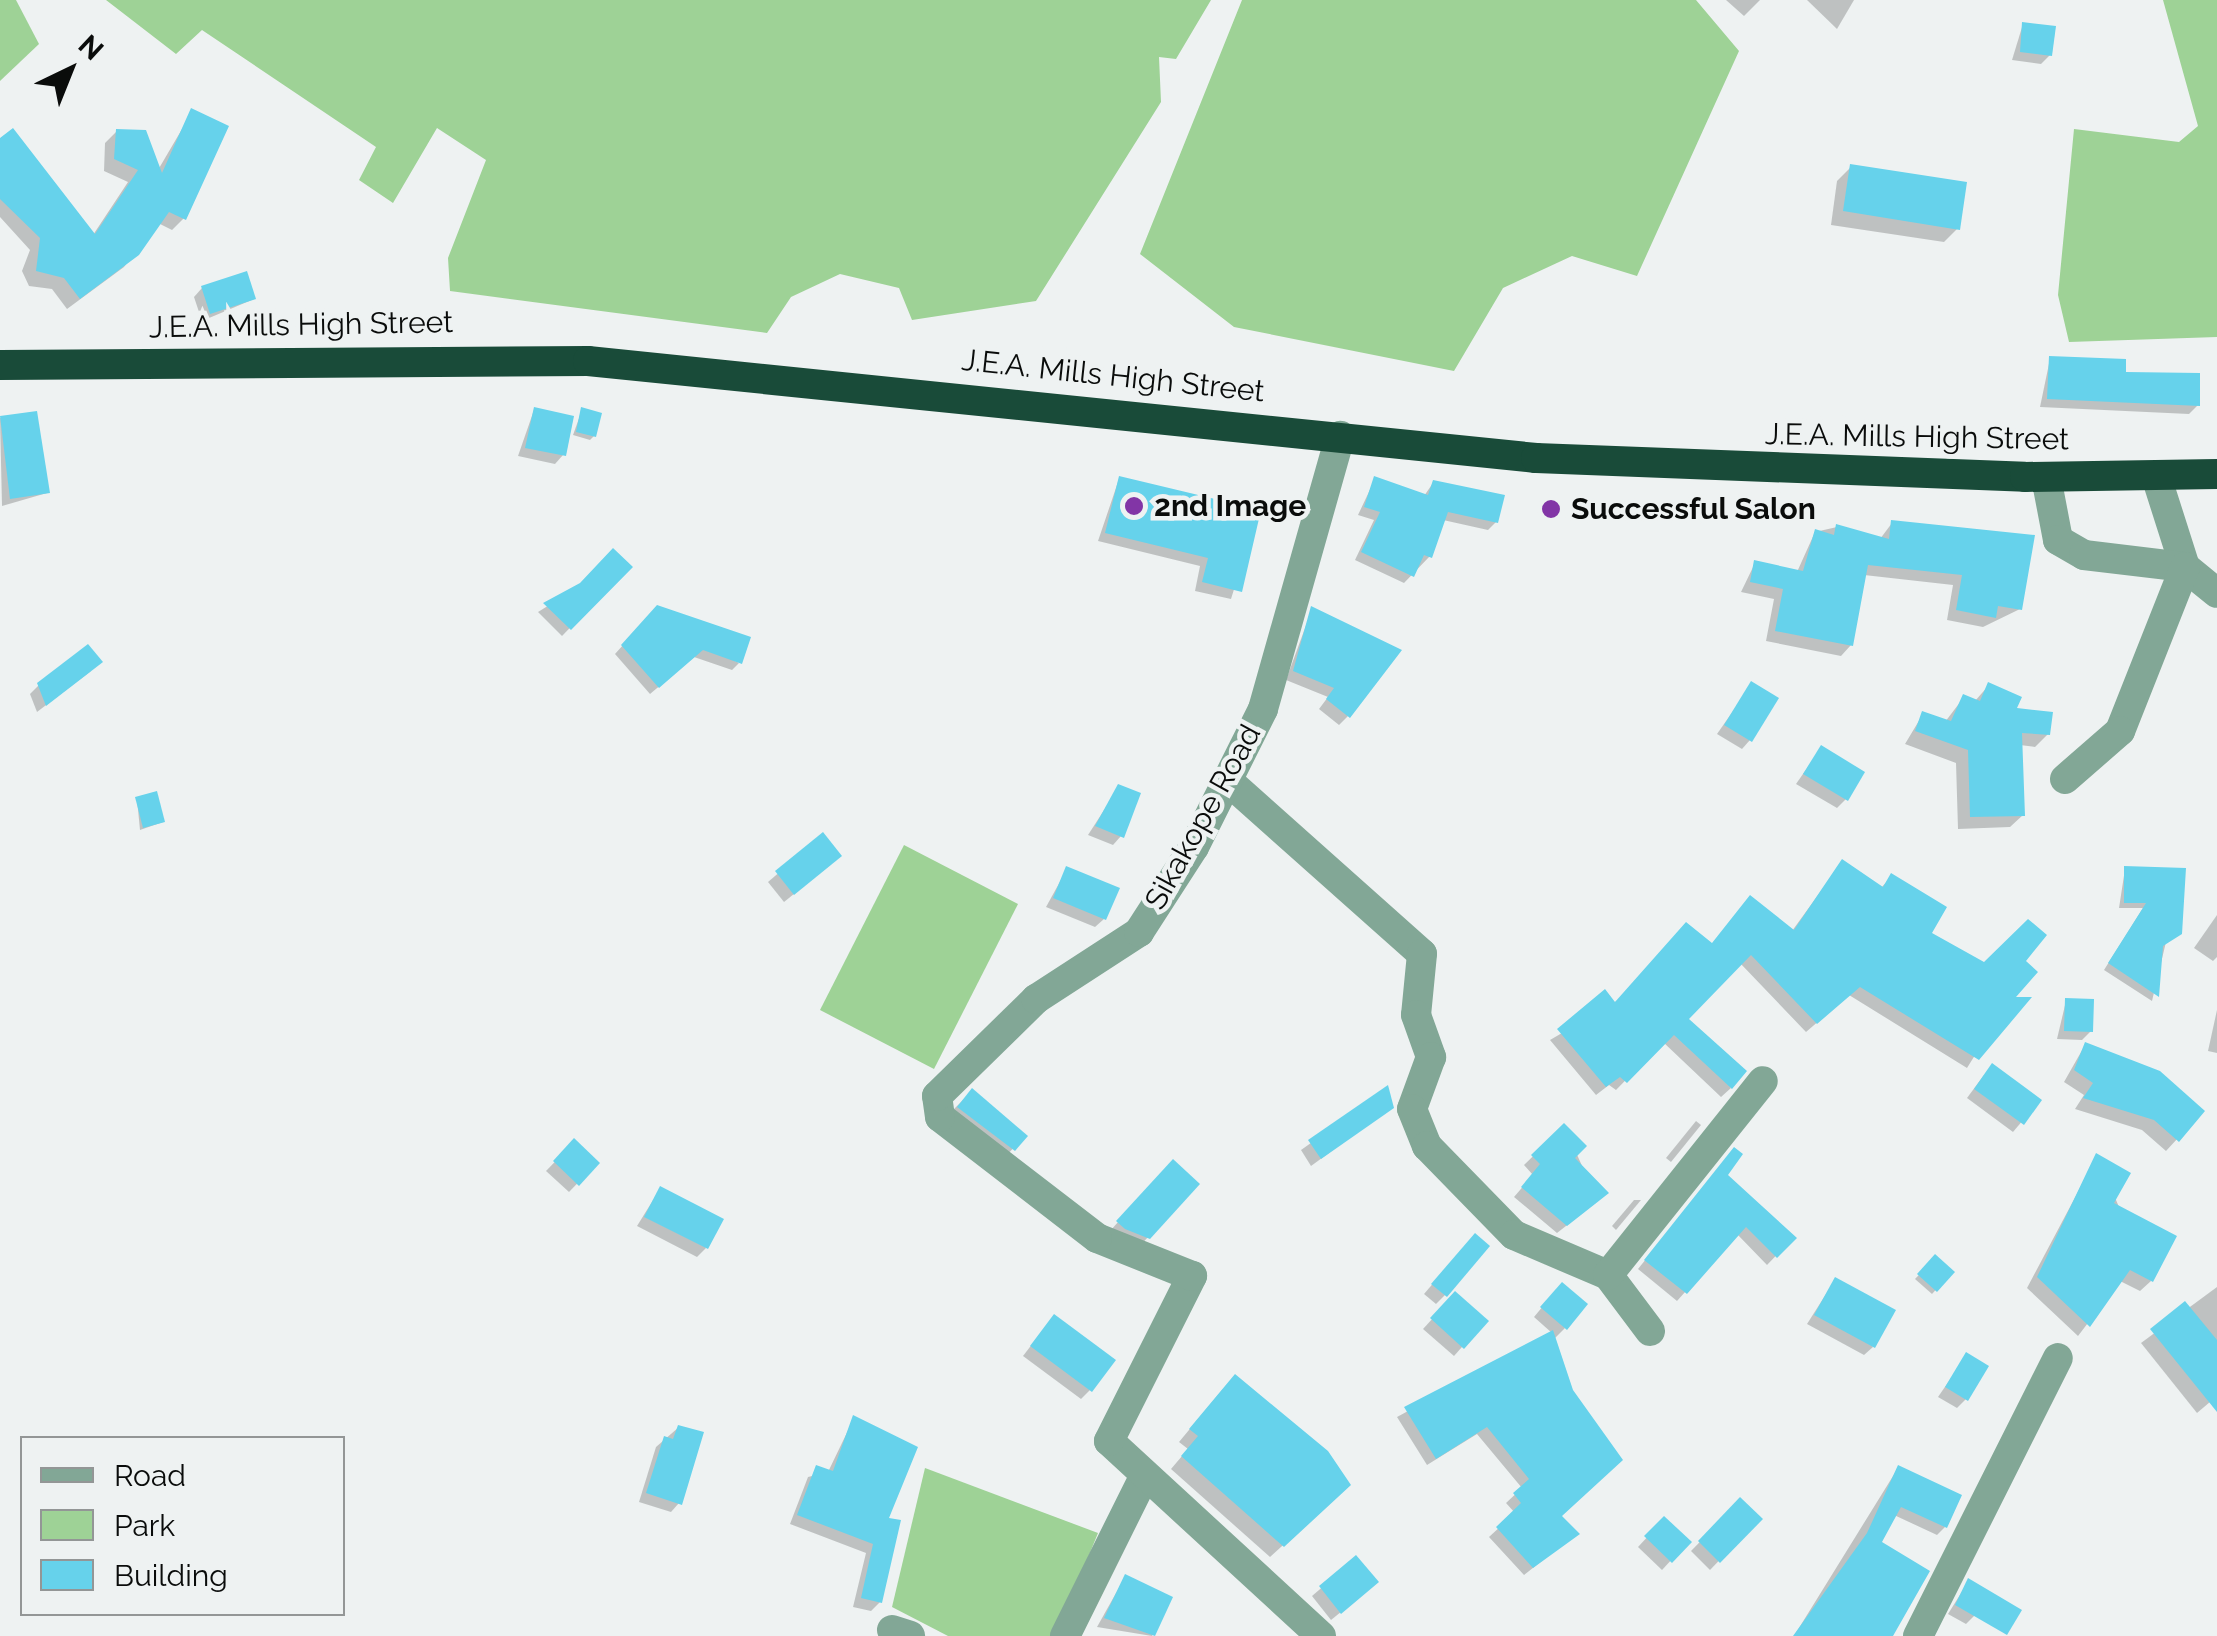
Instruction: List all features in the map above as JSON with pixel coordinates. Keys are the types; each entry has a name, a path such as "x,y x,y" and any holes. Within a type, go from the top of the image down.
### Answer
{"highway":[{"name":"J.E.A. Mills High Street","path":"0,365 588,361 1536,458 2046,477 2217,474"}],"street":[{"name":"Sikakope Road","path":"1321,1636 1109,1441 1192,1276 1097,1238 940,1117 937,1096 1036,999 1138,932 1227,780 1263,708 1340,436"},
{"path":"2065,779 2120,731 2185,567 2156,476"},
{"path":"2046,477 2058,540 2084,554 2185,567 2217,593"},
{"path":"1227,780 1422,954 1416,1016 1431,1057 1412,1108 1426,1146 1514,1235 1608,1274 1650,1331"},
{"path":"1608,1274 1763,1081"},
{"path":"1918,1636 2058,1358"},
{"path":"1065,1636 1144,1477"}],"green space":[{"path":"0,0 16,0 39,44 0,81"},
{"path":"106,0 1211,0 1176,59 1159,57 1161,102 1036,301 912,320 899,288 840,274 791,297 767,333 450,291 448,258 486,160 437,128 393,203 359,180 376,147 202,30 176,54"},
{"path":"1242,0 1696,0 1739,51 1637,276 1572,256 1503,288 1454,371 1234,327 1140,254"},
{"path":"2163,0 2217,0 2217,337 2069,342 2058,295 2074,129 2179,142 2198,126"},
{"path":"904,845 1018,904 934,1069 820,1010"},
{"path":"925,1468 1098,1533 1056,1636 948,1636 892,1607"}],"building":[{"path":"2022,22 2056,26 2052,56 2020,52"},
{"path":"191,108 229,126 186,220 169,212 139,255 80,299 64,278 36,271 40,238 0,199 0,138 13,128 95,234 138,170 114,159 116,129 146,130 162,173"},
{"path":"1850,164 1967,182 1960,230 1843,211"},
{"path":"247,271 256,299 210,314 201,286"},
{"path":"2049,356 2126,359 2126,372 2200,373 2200,406 2047,399"},
{"path":"534,407 574,416 566,456 525,448"},
{"path":"581,407 602,413 596,437 576,432"},
{"path":"37,411 50,493 10,499 0,416"},
{"path":"1119,476 1261,510 1242,592 1202,582 1208,558 1105,533"},
{"path":"1374,476 1428,495 1433,480 1505,495 1498,523 1448,512 1432,558 1424,555 1414,577 1361,552 1380,512 1364,507"},
{"path":"1891,520 2035,535 2022,610 1998,606 1996,618 1956,610 1962,575 1868,565 1853,646 1775,631 1783,589 1750,582 1754,560 1803,571 1815,529 1834,535 1836,524 1889,539"},
{"path":"613,548 633,567 571,630 543,603 580,583"},
{"path":"657,605 751,637 742,664 703,650 659,688 621,645"},
{"path":"1311,606 1402,650 1350,718 1326,699 1334,688 1293,671"},
{"path":"88,644 103,662 46,706 37,683"},
{"path":"1751,681 1779,698 1752,742 1724,725"},
{"path":"1988,682 2022,697 2017,708 2053,712 2050,735 2022,733 2025,816 1970,817 1968,750 1915,731 1922,711 1951,721 1963,694 1980,701"},
{"path":"1821,745 1865,772 1848,801 1803,774"},
{"path":"1118,784 1141,793 1124,838 1095,826"},
{"path":"157,791 165,822 143,828 135,797"},
{"path":"823,832 842,856 794,895 775,871"},
{"path":"1842,859 1883,887 1891,873 1947,907 1932,933 1984,962 2028,919 2047,935 2026,961 2038,972 2016,997 2032,997 1979,1060 1860,987 1817,1024 1751,955 1689,1019 1747,1071 1732,1089 1674,1035 1627,1083 1620,1077 1606,1087 1557,1029 1605,989 1615,1002 1686,922 1712,943 1750,895 1794,930"},
{"path":"1066,866 1120,888 1106,920 1053,898"},
{"path":"2124,866 2186,868 2182,934 2163,946 2159,997 2108,963 2146,903 2124,903"},
{"path":"2065,998 2094,999 2093,1032 2064,1031"},
{"path":"2085,1042 2160,1071 2205,1111 2179,1142 2154,1120 2083,1098 2093,1083 2074,1070"},
{"path":"1992,1063 2042,1100 2024,1125 1974,1089"},
{"path":"1388,1085 1394,1108 1321,1159 1308,1140"},
{"path":"972,1088 1028,1136 1015,1151 957,1107"},
{"path":"1564,1123 1587,1146 1575,1158 1609,1193 1567,1226 1521,1187 1540,1164 1531,1155"},
{"path":"574,1138 600,1163 579,1186 553,1161"},
{"path":"1734,1147 1743,1154 1728,1175 1797,1238 1777,1258 1746,1227 1687,1294 1644,1260"},
{"path":"2096,1153 2131,1173 2114,1203 2177,1236 2153,1282 2130,1270 2090,1327 2037,1277"},
{"path":"1173,1159 1200,1184 1150,1239 1125,1229 1116,1221"},
{"path":"660,1186 724,1219 708,1249 644,1217"},
{"path":"1475,1233 1490,1246 1447,1297 1431,1284"},
{"path":"1935,1254 1955,1272 1937,1292 1917,1274"},
{"path":"1835,1277 1896,1310 1875,1348 1814,1315"},
{"path":"1562,1282 1588,1304 1567,1330 1540,1307"},
{"path":"1455,1291 1489,1321 1464,1349 1430,1318"},
{"path":"2185,1301 2217,1340 2217,1412 2150,1329"},
{"path":"1054,1314 1116,1360 1092,1392 1030,1346"},
{"path":"1553,1330 1573,1390 1623,1460 1562,1516 1580,1534 1533,1568 1496,1527 1521,1503 1513,1493 1529,1479 1487,1427 1436,1459 1404,1407"},
{"path":"1966,1352 1989,1366 1968,1401 1945,1387"},
{"path":"1235,1374 1328,1451 1351,1485 1284,1547 1181,1456 1198,1436 1189,1429"},
{"path":"853,1415 918,1447 889,1518 901,1520 882,1603 861,1598 873,1544 797,1515 816,1465 833,1471"},
{"path":"678,1425 704,1432 682,1505 646,1493 664,1436 673,1439"},
{"path":"1898,1465 1962,1495 1947,1528 1901,1507 1882,1542 1930,1571 1893,1636 1793,1636 1867,1533"},
{"path":"1740,1497 1763,1519 1720,1563 1698,1541"},
{"path":"1664,1516 1692,1542 1672,1563 1644,1536"},
{"path":"1356,1555 1379,1582 1341,1614 1319,1586"},
{"path":"1125,1574 1173,1597 1155,1636 1104,1618"},
{"path":"1968,1578 2022,1610 2007,1635 1955,1605"}],"place":[{"name":"2nd Image","path":"1134,506"},
{"name":"Successful Salon","path":"1551,509"}]}
